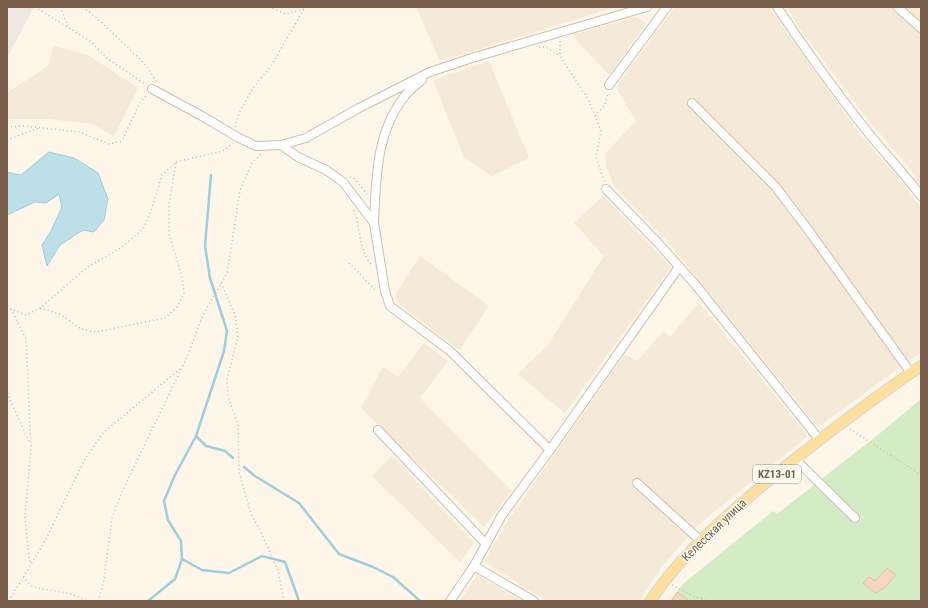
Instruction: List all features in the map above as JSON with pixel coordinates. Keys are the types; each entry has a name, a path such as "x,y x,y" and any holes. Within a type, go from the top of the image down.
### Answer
{"main road":[{"name":"Келесская улица","path":"650,601 701,541 741,503 820,439 921,366"}],"street":[{"path":"152,89 256,146 281,146 306,138 359,108 430,72 475,57 647,7"},
{"path":"609,85 667,7"},
{"path":"777,7 866,130 921,196"},
{"path":"897,7 921,28"},
{"path":"430,72 405,96 395,111 383,138 376,170 374,223 385,291 390,306 450,351 550,450"},
{"path":"692,103 776,186 911,373"},
{"path":"281,146 298,157 326,170 343,182 374,223"},
{"path":"606,189 660,244 679,266 820,439"},
{"path":"450,601 474,566 502,515 550,450 679,266"},
{"path":"378,430 486,544"},
{"path":"795,459 855,518"},
{"path":"637,483 701,541"},
{"path":"474,566 534,601"}],"path":[{"path":"7,128 25,126 80,132 109,144 122,141 139,104 152,89 107,58 90,41 35,7"},
{"path":"60,7 69,28"},
{"path":"83,7 100,20 144,62 168,98"},
{"path":"270,7 286,14 304,8"},
{"path":"7,306 26,315 40,308 89,266 121,248 143,229 151,211 162,175 176,162 223,152 236,136 239,113 253,88 271,66 304,8"},
{"path":"561,32 560,56 589,101 601,131 596,157 606,189"},
{"path":"595,116 605,105 609,85"},
{"path":"7,140 41,128"},
{"path":"98,601 104,580 112,518 121,494 188,355 203,315 227,273 240,190 252,163 269,146"},
{"path":"40,308 60,314 81,329 96,332 165,318 177,307 184,293 182,277 169,233 169,204 176,162"},
{"path":"354,211 361,243 368,262 382,276"},
{"path":"349,263 380,295"},
{"path":"221,283 235,315 238,337 227,380 228,396 238,425 239,472 251,514 266,541 278,571 284,601"},
{"path":"11,308 26,339 31,446 24,519 30,566"},
{"path":"9,601 45,541 85,459 103,434 182,367"},
{"path":"7,389 8,395 31,446"},
{"path":"841,424 921,475"},
{"path":"23,577 33,587 71,594 87,601"},
{"path":"666,581 692,596 708,601"}],"shaded area":[{"path":"7,7 34,7 9,54 7,54"},
{"path":"416,7 616,7 440,61"},
{"path":"675,7 769,7 858,132 899,179 921,208 921,352 818,427 667,241 614,186 606,166 605,154 636,121 616,87"},
{"path":"787,7 921,7 921,184 907,165 868,120 801,30"},
{"path":"636,17 646,23 609,75 572,35"},
{"path":"54,46 88,55 138,88 114,136 93,124 49,119 7,118 7,93 48,66"},
{"path":"489,61 529,158 491,176 464,157 433,80"},
{"path":"603,196 671,267 565,413 518,374 548,345 604,256 574,223"},
{"path":"420,256 489,306 459,350 399,304 395,295"},
{"path":"699,303 808,436 698,525 663,565 639,601 547,601 484,562 509,519 625,354 637,361 664,331 670,337"},
{"path":"424,343 448,361 420,398 512,491 484,527 361,408 383,367 398,377"},
{"path":"392,456 474,543 460,562 372,476"},
{"path":"477,575 522,601 460,601"}],"green space":[{"path":"921,399 921,601 689,601 677,592 684,583 773,511 777,514"}],"water":[{"path":"49,152 74,158 98,173 108,199 104,220 94,232 83,230 60,245 47,266 42,245 51,231 62,207 59,194 46,203 35,202 7,215 7,172 21,175"}],"building":[{"path":"887,568 896,575 885,587 876,593 863,583 869,577 875,581"},
{"path":"677,592 689,601 671,601"}],"waterway":[{"path":"148,601 175,579 182,559 181,541 168,520 164,501 175,475 196,436 224,351 227,331 210,278 205,246 211,175"},
{"path":"196,436 206,446 225,451 233,458"},
{"path":"244,467 255,476 299,503 339,554 373,567 393,577 419,600"},
{"path":"182,559 202,570 229,573 262,556 285,562 299,601"}]}
